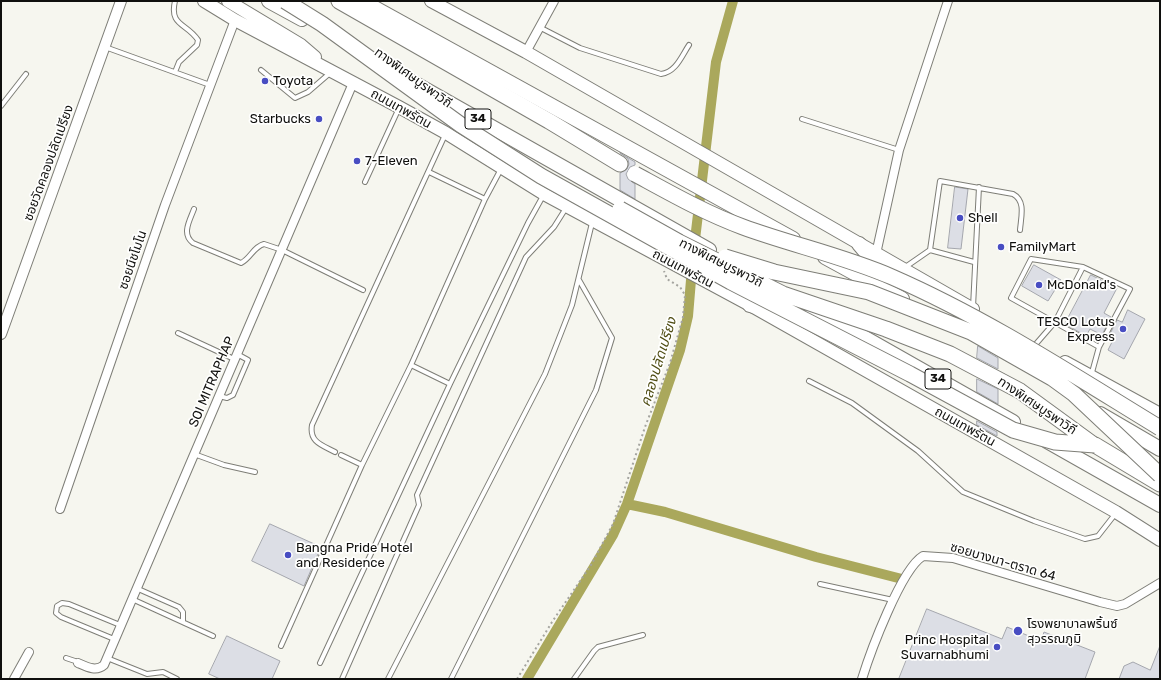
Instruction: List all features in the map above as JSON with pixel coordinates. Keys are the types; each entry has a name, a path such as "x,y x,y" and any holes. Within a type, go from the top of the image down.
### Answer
{"highway":[{"name":"34","path":"269,1 683,239 716,254 1160,505"},
{"path":"286,1 322,24 461,125 541,176 673,251 1013,430 1055,442 1095,445"},
{"name":"ทางพิเศษบูรพาวิถี","path":"303,1 328,16 486,130 546,168 683,239 783,294 886,329 950,354 1020,392 1095,445 1160,484"},
{"name":"ทางพิเศษบูรพาวิถี","path":"339,1 620,164"},
{"path":"362,1 912,305 1160,449"},
{"path":"635,174 688,203 744,228 860,264 922,290 1018,343 1160,428"},
{"path":"683,239 755,267 870,292 971,332 1052,378 1074,394 1160,475"},
{"path":"859,244 912,305"},
{"path":"750,305 849,329"}],"main road":[{"name":"ถนนเทพรัตน","path":"204,1 235,20 399,107 544,194 750,305 1116,512 1160,540"},
{"path":"228,1 301,45 332,72"},
{"path":"439,3 1035,345 1160,414"}],"street":[{"name":"ซอยวัดคลองปลัดเปรียง","path":"1,334 121,1"},
{"path":"526,52 554,1"},
{"path":"876,254 899,150 948,1"},
{"name":"ซอยนีชโมโน","path":"60,509 165,205 235,20"},
{"name":"SOI MITRAPHAP","path":"107,658 353,83"},
{"name":"ซอยบางนา-ตราด 64","path":"862,679 868,656 910,567 923,556 953,558 1117,606 1129,602 1160,583"},
{"path":"14,679 29,652"},
{"path":"77,662 87,668 95,668 104,665 107,658"}],"lane":[{"path":"175,1 173,10 174,18 195,35 198,40 197,45 179,62 175,72"},
{"path":"540,28 580,48 661,74 669,73 674,70 689,45"},
{"path":"105,47 210,85"},
{"path":"261,70 295,98 308,92 332,72"},
{"path":"1,106 26,74"},
{"path":"365,182 399,107"},
{"path":"802,119 899,150"},
{"path":"335,452 314,440 310,434 312,425 446,134"},
{"path":"281,646 362,465 411,365 485,199 502,168"},
{"path":"429,172 485,199"},
{"path":"902,269 930,250 940,181 979,187 1018,196 1022,206 1020,230"},
{"path":"973,309 974,262 979,187"},
{"path":"320,663 450,384 528,222 544,194"},
{"path":"342,679 419,505 417,496 526,257 554,227 567,206"},
{"path":"194,209 186,230 187,237 193,243 241,263 246,260 256,247 264,244 282,250 363,290"},
{"path":"388,679 546,374 572,305 593,220"},
{"path":"930,250 974,262"},
{"path":"1091,376 1099,347 1130,289 1083,267 1031,259 1011,298 1099,347"},
{"path":"1035,345 1055,322 1083,267"},
{"path":"451,679 596,390 612,338 578,280"},
{"path":"178,333 235,357 248,360 233,395 227,398 219,396"},
{"path":"411,365 450,384"},
{"path":"809,381 852,403 918,450 938,471 963,492 1034,521 1085,539 1098,536 1116,512"},
{"path":"194,454 224,465 255,472"},
{"path":"340,455 362,465"},
{"path":"820,584 894,600"},
{"path":"136,588 178,607 184,612 184,622"},
{"path":"131,599 213,636"},
{"path":"114,639 61,617 56,613 57,606 62,603 70,604 120,625"},
{"path":"574,679 598,647 643,635"},
{"path":"66,658 77,662"},
{"path":"107,658 147,674 163,672 177,679"}],"path":[{"path":"517,679 552,622 583,578 612,524 645,427 670,363 683,317 685,295 680,287 667,279 664,271"}],"building":[{"path":"620,153 635,162 635,165 630,167 626,174 628,179 635,184 635,199 620,190 620,173 627,169 629,164 628,159"},
{"path":"955,187 968,189 961,249 948,248"},
{"path":"1034,265 1061,280 1048,301 1022,286"},
{"path":"1091,275 1117,288 1104,313 1111,317 1102,335 1090,329 1086,336 1065,324"},
{"path":"1128,310 1145,319 1124,359 1108,350 1113,340 1108,338 1117,320 1122,322"},
{"path":"978,346 998,358 998,369 977,358"},
{"path":"977,379 998,389 998,404 977,392"},
{"path":"977,421 997,432 997,436 977,425"},
{"name":"Bangna Pride Hotel and Residence","path":"270,524 321,547 304,586 252,561"},
{"name":"Princ Hospital Suvarnabhumi","path":"927,609 1002,639 1007,627 1041,641 1044,632 1095,652 1085,679 899,679"},
{"path":"227,636 280,661 272,679 220,679 209,674"},
{"path":"1160,646 1160,679 1119,679 1124,666 1133,662 1150,670"}],"waterway":[{"name":"คลองปลัดเปรียง","path":"694,248 716,62 733,1"},
{"name":"คลองปลัดเปรียง","path":"527,679 613,535 627,504 680,350 688,316 692,268"},
{"path":"627,504 665,512 816,557 902,579"}],"place":[{"name":"Toyota","path":"265,81"},
{"name":"Starbucks","path":"319,119"},
{"name":"7-Eleven","path":"357,161"},
{"name":"Shell","path":"960,218"},
{"name":"FamilyMart","path":"1001,247"},
{"name":"McDonald's","path":"1039,285"},
{"name":"TESCO Lotus Express","path":"1123,329"},
{"name":"Bangna Pride Hotel and Residence","path":"288,555"},
{"name":"โรงพยาบาลพริ้นซ์ สุวรรณภูมิ","path":"1018,631"},
{"name":"Princ Hospital Suvarnabhumi","path":"997,647"}]}
